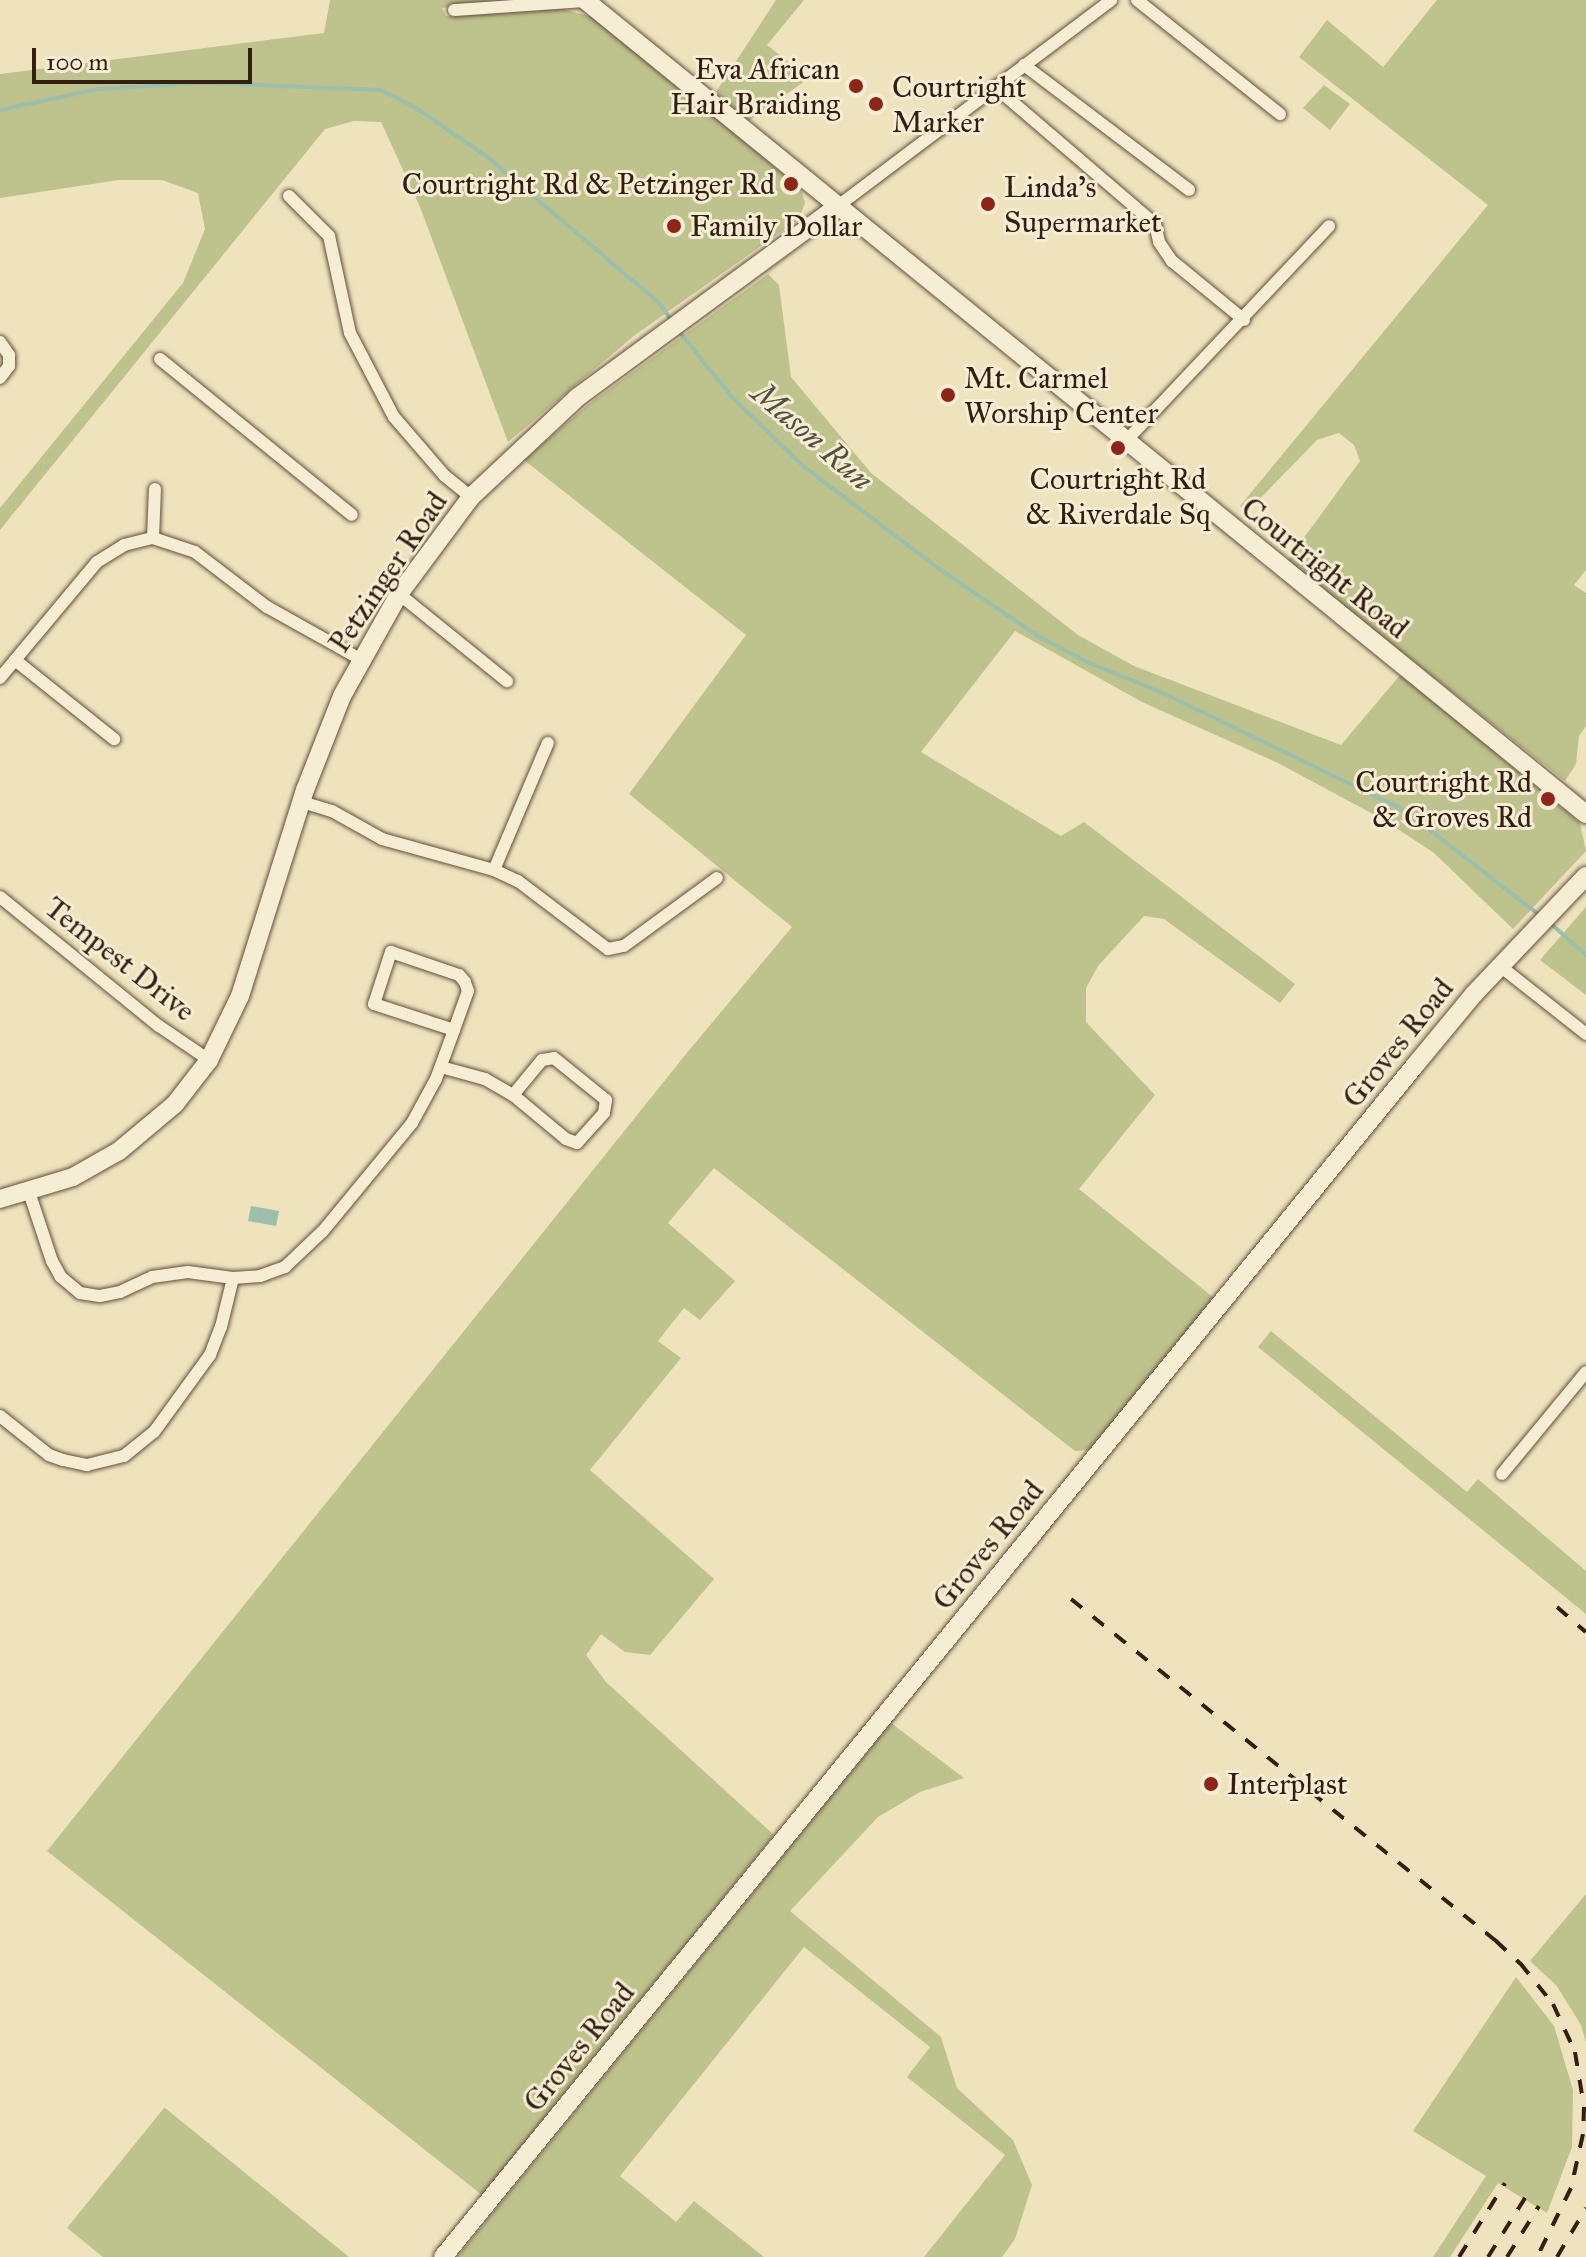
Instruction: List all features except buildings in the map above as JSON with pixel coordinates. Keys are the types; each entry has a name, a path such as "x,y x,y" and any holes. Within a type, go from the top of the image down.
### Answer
{"street":[{"name":"Petzinger Road","path":"0,1199 73,1177 149,1129 175,1104 209,1060 240,996 323,741 360,659 399,594 471,497 508,458 578,397 1111,0"},
{"path":"1137,0 1280,114"},
{"path":"454,10 586,1"},
{"name":"Courtright Road","path":"586,1 1586,814"},
{"path":"1024,65 1189,190"},
{"path":"995,87 1155,224 1159,242 1172,261 1244,320"},
{"path":"289,196 329,236 350,333 394,417 445,476 471,497"},
{"path":"1125,442 1244,320 1329,226"},
{"path":"0,342 9,355 9,366 0,378"},
{"path":"160,359 352,515"},
{"path":"153,538 155,489"},
{"path":"0,678 97,562 124,545 153,538 195,552 267,607 360,659"},
{"path":"399,594 507,681"},
{"path":"15,660 114,739"},
{"path":"494,870 548,743"},
{"path":"302,802 332,811 382,839 494,870 518,881 608,949 624,946 717,878"},
{"name":"Groves Road","path":"443,2257 1416,1064 1500,966 1586,876"},
{"name":"Tempest Drive","path":"0,897 159,1026 209,1060"},
{"path":"29,1192 52,1261 61,1277 80,1293 100,1296 120,1292 152,1277 188,1272 233,1278 260,1276 285,1267 323,1231 412,1123 441,1067 468,991 459,975 391,952 374,1004 454,1030"},
{"path":"1500,966 1586,1034"},
{"path":"441,1067 485,1079 513,1095 571,1142 582,1140 607,1107 602,1095 554,1058 542,1060 513,1095"},
{"path":"2,1420 49,1455 63,1460 87,1465 124,1456 154,1432 210,1355 221,1327 233,1278"},
{"path":"1502,1474 1586,1372"}],"green space":[{"path":"330,0 519,0 442,8 446,16 559,8 596,18 801,189 805,203 799,219 635,335 508,442 420,207 381,122 354,121 325,129 0,530 0,508 183,283 205,229 198,193 162,180 119,180 0,198 0,74 324,33"},
{"path":"776,0 804,0 767,45 809,78 749,121 716,92"},
{"path":"1437,0 1586,0 1586,570 1574,585 1586,593 1586,726 1579,736 1576,764 1565,781 1287,561 1360,461 1354,445 1339,433 1317,440 1247,512 1240,506 1488,205 1299,57 1327,20 1383,67"},
{"path":"1324,85 1350,104 1330,130 1303,108"},
{"path":"768,274 779,285 791,377 871,473 1078,635 1134,666 1341,745 1401,674 1580,823 1586,851 1513,929 1434,853 1384,820 1278,763 1142,702 1015,631 921,752 1061,836 1084,822 1295,984 1280,1003 1164,919 1144,916 1098,966 1086,988 1086,1022 1155,1095 1079,1189 1214,1298 1090,1450 1075,1451 714,1168 668,1223 735,1281 700,1320 684,1308 658,1341 681,1358 590,1470 714,1579 650,1655 625,1652 601,1634 586,1655 606,1682 774,1835 482,2195 47,1851 686,1054 792,927 629,794 746,635 524,460 589,404"},
{"path":"1586,907 1586,995 1540,960"},
{"path":"1271,1331 1467,1492 1478,1479 1586,1571 1586,1614 1258,1347"},
{"path":"891,1723 964,1778 920,1792 878,1817 790,1911 941,2037 957,2088 1013,2140 1032,2185 1015,2239 1002,2257 924,2257 1005,2155 907,2077 930,2047 804,1947 620,2176 676,2222 694,2201 764,2257 457,2257"},
{"path":"1586,1894 1586,2043 1581,2025 1556,1985 1530,1961"},
{"path":"1516,1977 1554,2026 1573,2090 1572,2147 1547,2213 1498,2183 1450,2257 1433,2257 1486,2176 1413,2131"},
{"path":"164,2108 349,2257 103,2257 67,2228"}],"shaded area":[{"path":"251,1206 279,1211 276,1226 248,1221"}],"waterway":[{"name":"Mason Run","path":"0,110 99,89 201,83 381,90 416,108 485,155 660,304 671,320"},
{"name":"Mason Run","path":"678,330 731,396 803,466 935,566 1038,636 1404,810 1542,917"},
{"name":"Mason Run","path":"1549,922 1586,955"}],"railway":[{"path":"1071,1599 1496,1941 1520,1963 1553,2004 1575,2052 1584,2107 1583,2134 1571,2188 1537,2257"},
{"path":"1557,1607 1586,1632"},
{"path":"1459,2257 1505,2183"},
{"path":"1488,2257 1525,2198"},
{"path":"1507,2257 1539,2206"},
{"path":"1557,2257 1586,2208"}],"place":[{"name":"Eva African Hair Braiding","path":"856,86"},
{"name":"Courtright Marker","path":"876,104"},
{"name":"Courtright Rd & Petzinger Rd","path":"791,184"},
{"name":"Linda's Supermarket","path":"988,204"},
{"name":"Family Dollar","path":"674,226"},
{"name":"Mt. Carmel Worship Center","path":"948,395"},
{"name":"Courtright Rd & Riverdale Sq","path":"1118,448"},
{"name":"Courtright Rd & Groves Rd","path":"1548,799"},
{"name":"Interplast","path":"1211,1784"}]}
